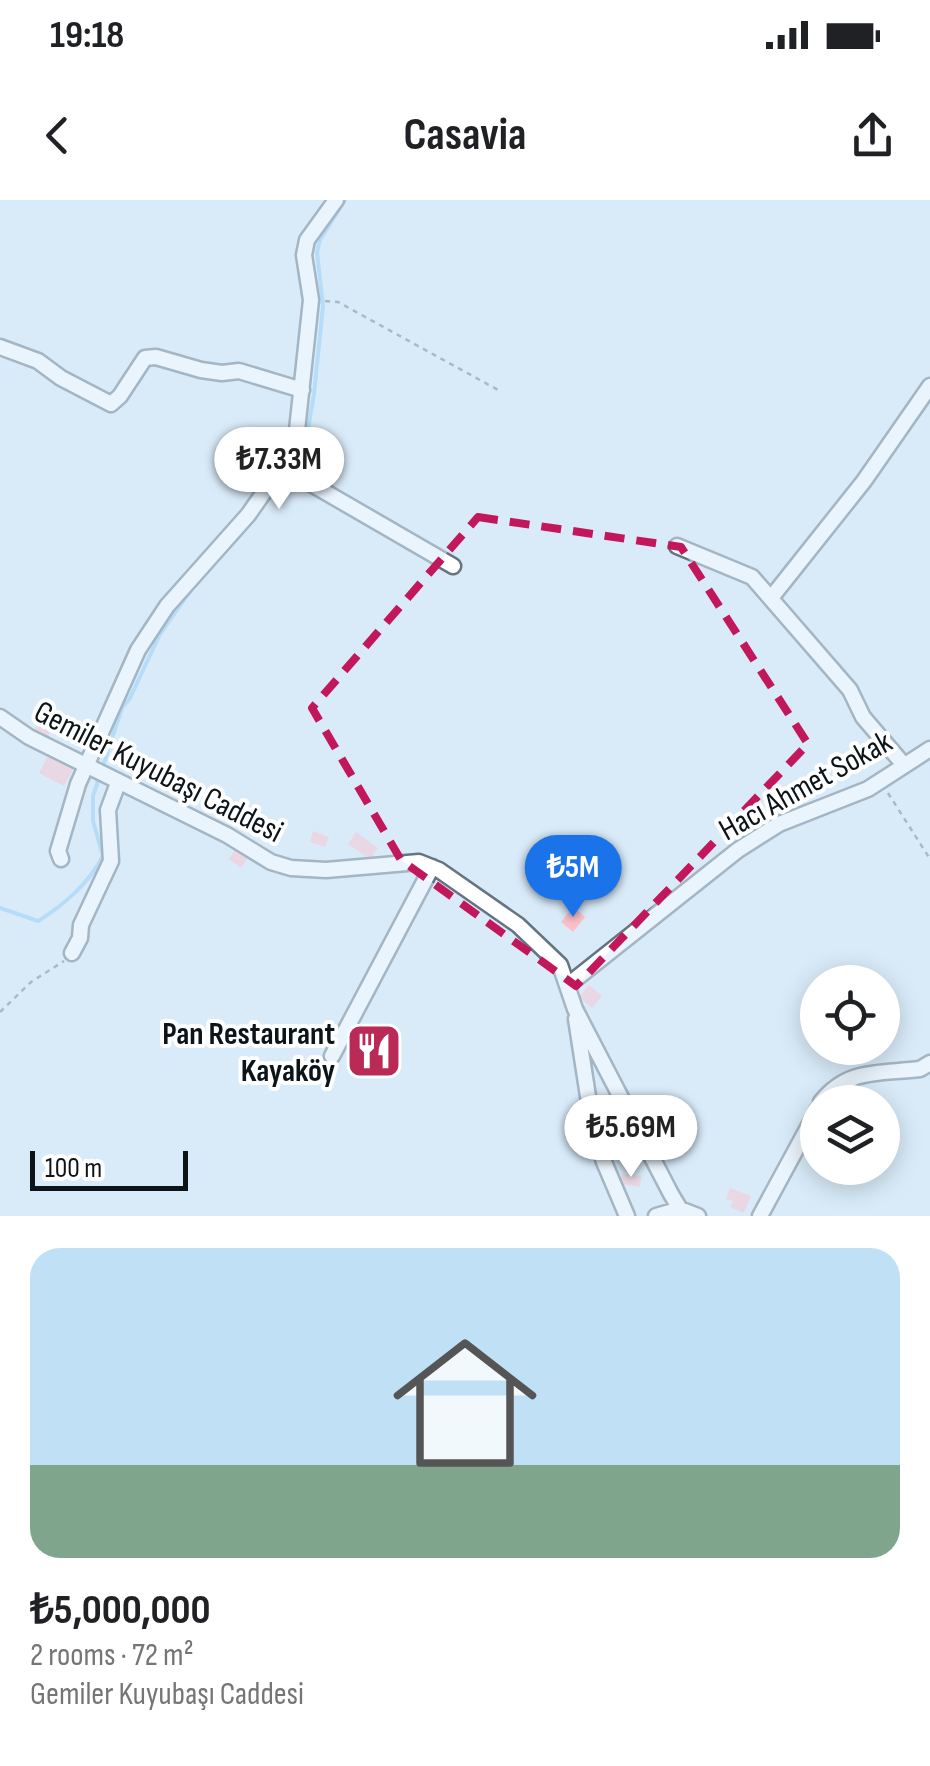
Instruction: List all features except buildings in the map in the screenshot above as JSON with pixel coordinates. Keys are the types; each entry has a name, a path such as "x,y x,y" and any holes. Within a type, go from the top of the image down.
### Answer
{"street":[{"path":"61,859 58,851 78,784 89,768 111,705 138,650 168,606 287,470 297,430 311,300 304,255 307,240 336,200"},
{"path":"0,348 38,361 111,404 145,358 156,357 201,370 239,370 302,390"},
{"path":"771,598 864,481 930,386"},
{"path":"287,470 454,566"},
{"path":"677,546 752,577 850,690 863,717 904,765"},
{"name":"Gemiler Kuyubaşı Caddesi","path":"0,717 28,737 227,835 281,866 326,870 419,862 432,867"},
{"name":"Hacı Ahmet Sokak","path":"568,985 738,850 780,824 868,790 930,748"},
{"path":"72,953 111,862 108,810 112,780"},
{"path":"332,1056 432,867 518,925 560,965 575,1008 592,1122 627,1216"},
{"path":"575,1008 690,1214 656,1216"},
{"path":"836,1085 846,1078 920,1069 930,1063"},
{"path":"760,1216 800,1141"}],"path":[{"path":"330,302 338,302 500,391"},
{"path":"882,781 930,860"},
{"path":"0,1012 31,982 62,964 72,953"}],"highlighted area":[{"path":"478,517 681,547 808,744 576,986 401,860 312,708"}],"waterway":[{"path":"291,468 307,435 314,394 323,306 317,252 320,240 345,200"},
{"path":"255,516 286,476"},
{"path":"216,561 240,535"},
{"path":"102,769 122,708 160,634 190,591"},
{"path":"0,908 38,921 66,901 91,875 103,856 93,821 93,796 99,778"}],"place":[{"name":"Pan Restaurant Kayaköy","path":"374,1051"}]}
